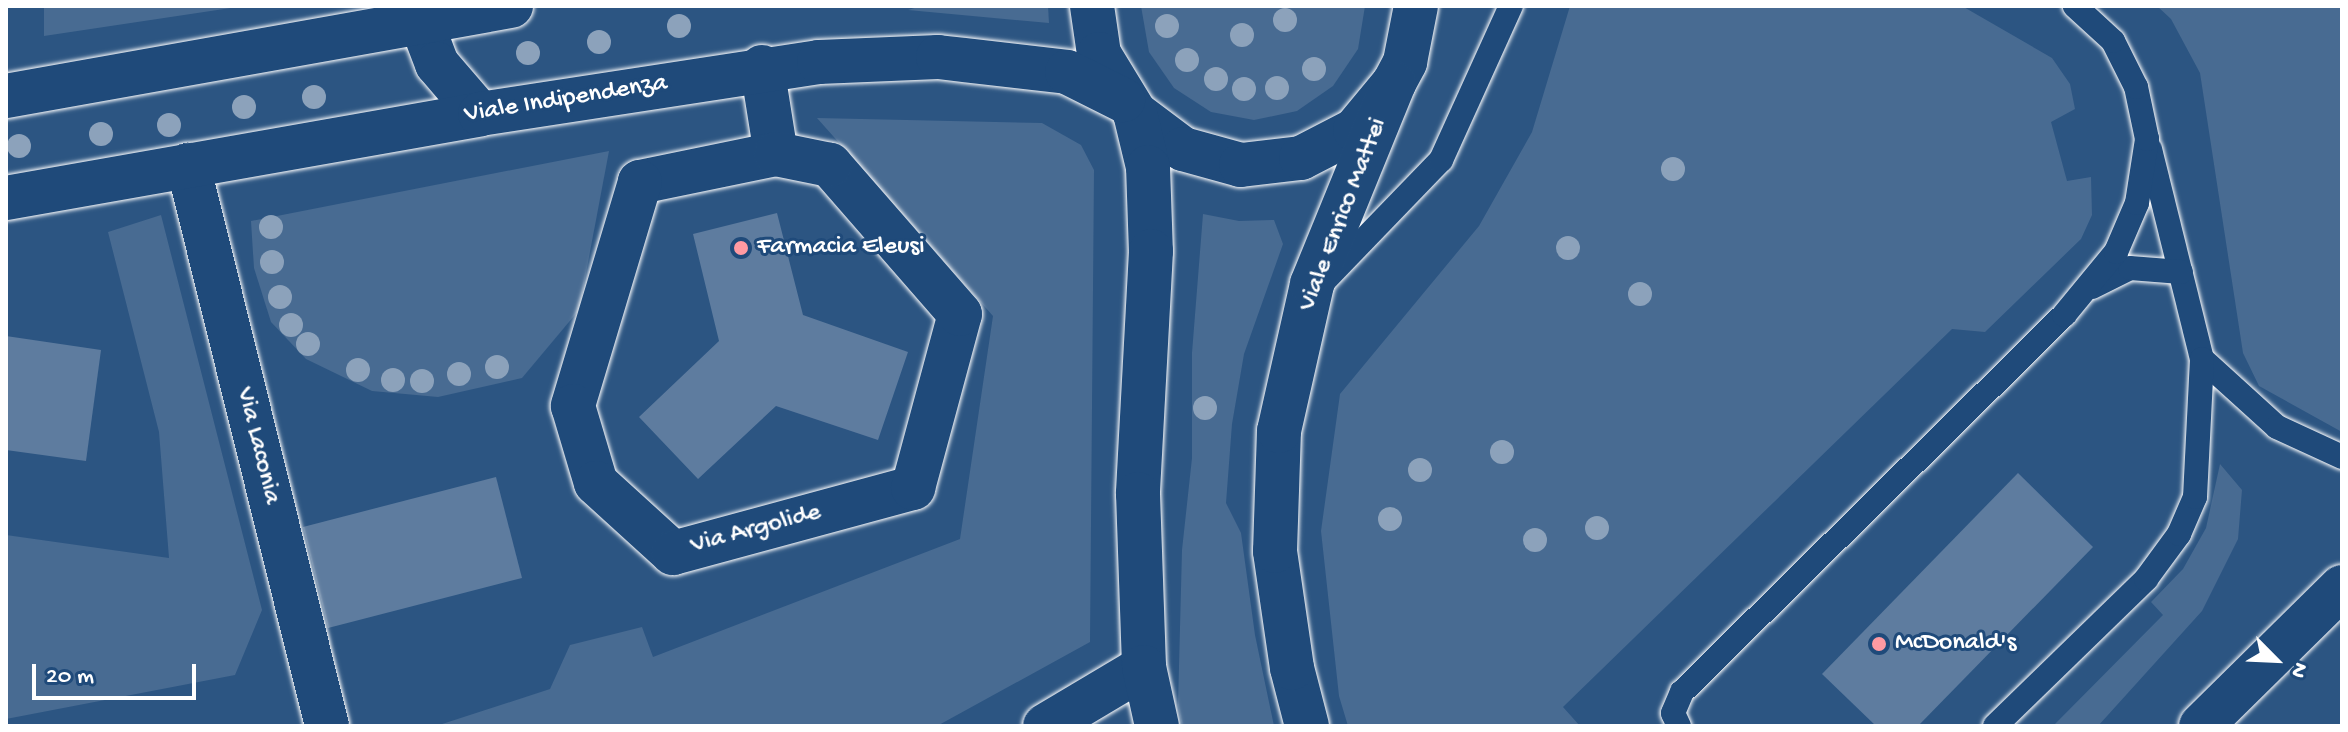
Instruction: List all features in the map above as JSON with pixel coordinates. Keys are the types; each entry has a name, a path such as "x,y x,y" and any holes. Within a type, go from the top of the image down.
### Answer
{"street":[{"path":"342,37 374,6"},
{"path":"6,96 342,37 416,14 511,6"},
{"path":"1092,6 1099,54 1129,107 1148,167 1151,251 1138,494 1144,667 1157,726"},
{"path":"1400,73 1416,6"},
{"name":"Viale Enrico Mattei","path":"1307,726 1292,668 1275,551 1279,431 1310,296 1400,73 1438,6"},
{"path":"416,14 437,64 480,114"},
{"name":"Viale Indipendenza","path":"6,198 762,67 938,57 1067,72 1129,107 1183,149 1241,165 1301,158 1355,130 1400,73"},
{"path":"762,67 776,154"},
{"name":"Via Argolide","path":"776,154 830,165 960,314 913,488 673,553 596,483 573,406 640,182 776,154"},
{"name":"Via Laconia","path":"188,165 327,726"},
{"path":"2201,726 2342,587"},
{"path":"1045,726 1144,667"}],"lane":[{"path":"1310,296 1441,160 1511,6"},
{"path":"1995,726 2146,579 2179,534 2195,497 2202,359 2136,87 2113,41 2075,6"},
{"path":"1679,726 1673,713 1682,692 2083,292 2116,252 2137,203 2147,139"},
{"path":"2083,292 2130,268 2181,272"},
{"path":"2202,359 2277,427 2342,457"}],"shaded area":[{"path":"44,6 244,6 44,36"},
{"path":"921,6 1048,6 1049,23 908,10"},
{"path":"1141,6 1365,6 1358,49 1333,86 1297,111 1254,120 1211,112 1174,88 1149,52"},
{"path":"1570,6 1962,6 2052,58 2070,84 2075,109 2051,122 2067,181 2091,177 2092,215 2081,239 1985,332 1952,329 1563,707 1580,726 1348,726 1339,696 1321,531 1340,394 1479,226 1532,132"},
{"path":"2157,6 2342,6 2342,432 2259,386 2243,353 2200,73 2171,19"},
{"path":"817,118 1042,123 1081,145 1094,170 1090,642 937,726 436,726 550,689 570,645 642,627 653,657 960,539 993,316"},
{"path":"609,151 579,310 522,378 438,397 372,391 306,359 271,322 254,268 251,221"},
{"path":"1203,214 1239,221 1274,220 1283,244 1244,354 1232,424 1226,503 1241,533 1255,635 1274,726 1182,726 1178,705 1182,550 1192,458 1192,353"},
{"path":"161,215 262,610 235,675 6,719 6,535 169,558 159,432 108,232"},
{"path":"2220,464 2242,490 2238,539 2202,611 2098,726 2053,726 2163,615 2151,602 2183,569 2206,528"}],"building":[{"path":"777,213 803,315 908,352 878,440 776,406 698,479 639,417 719,341 693,234"},
{"path":"6,336 101,350 86,461 6,450"},
{"path":"2018,473 2093,547 1918,726 1876,726 1822,674"},
{"path":"496,477 522,578 328,628 303,527"}],"place":[{"name":"Farmacia Eleusi","path":"741,248"},
{"name":"McDonald's","path":"1879,644"}]}
